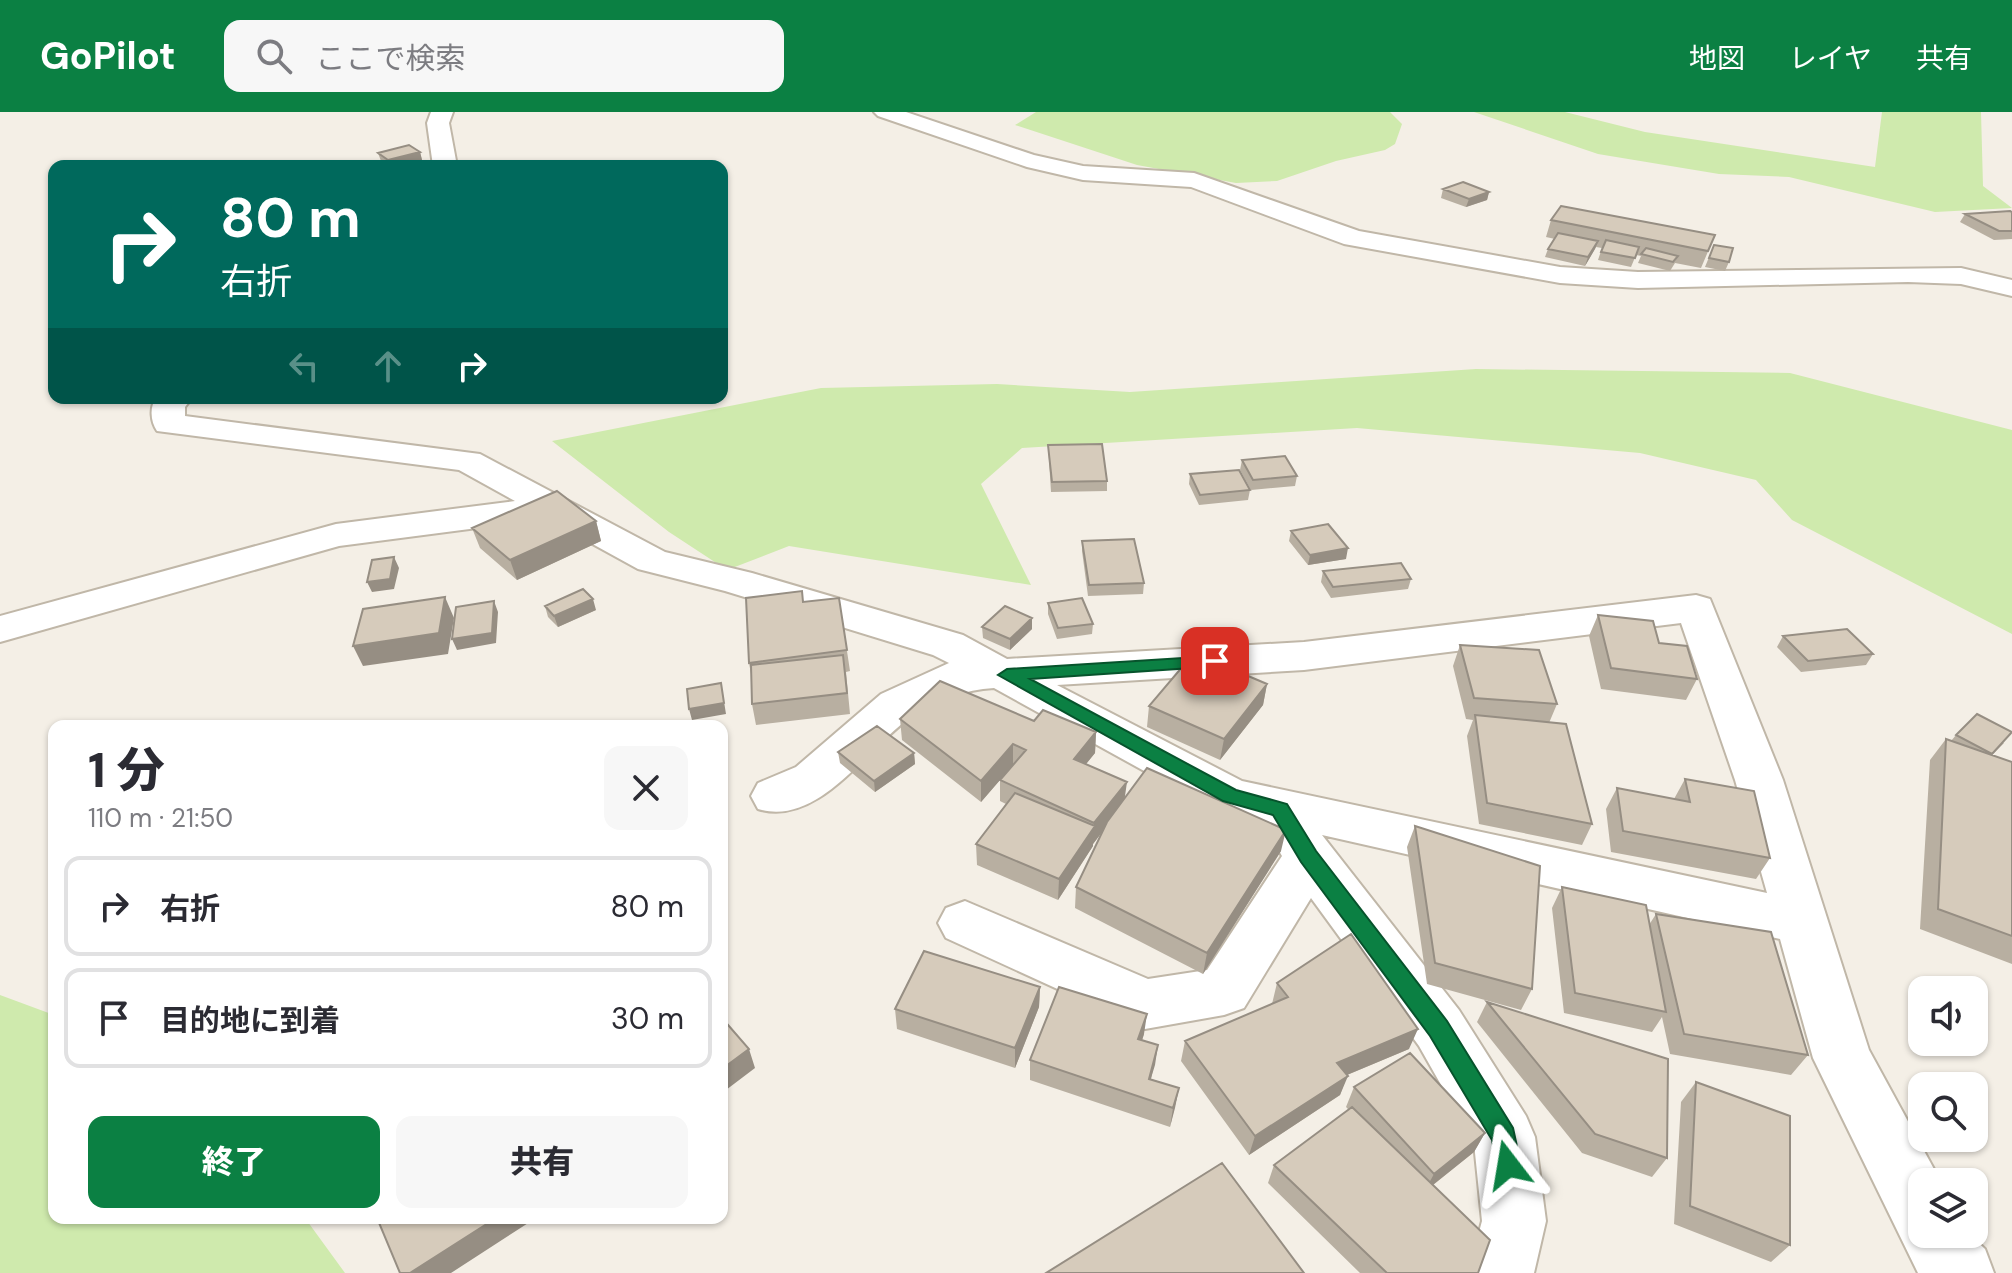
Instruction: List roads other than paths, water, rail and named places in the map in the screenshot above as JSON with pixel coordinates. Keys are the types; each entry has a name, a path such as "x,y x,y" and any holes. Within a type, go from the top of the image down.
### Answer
{"street":[{"path":"442,112 438,123 444,160"},
{"path":"885,112 1027,160 1083,173 1194,180 1353,238 1560,275 1638,280 1908,274 1961,276 2012,288"},
{"path":"168,404 169,424 468,461 652,561 738,582 948,645 1230,796 1280,810 1804,923"},
{"path":"0,629 336,535 554,507"},
{"path":"775,796 813,779 897,705 955,676 1304,656 1696,608 1759,780 1842,1058 1908,1184"},
{"path":"1280,810 1309,857 1439,1028 1504,1137 1514,1221 1501,1273"},
{"path":"965,923 1145,1004 1224,991 1309,857"},
{"path":"1941,1248 1961,1273"}]}
